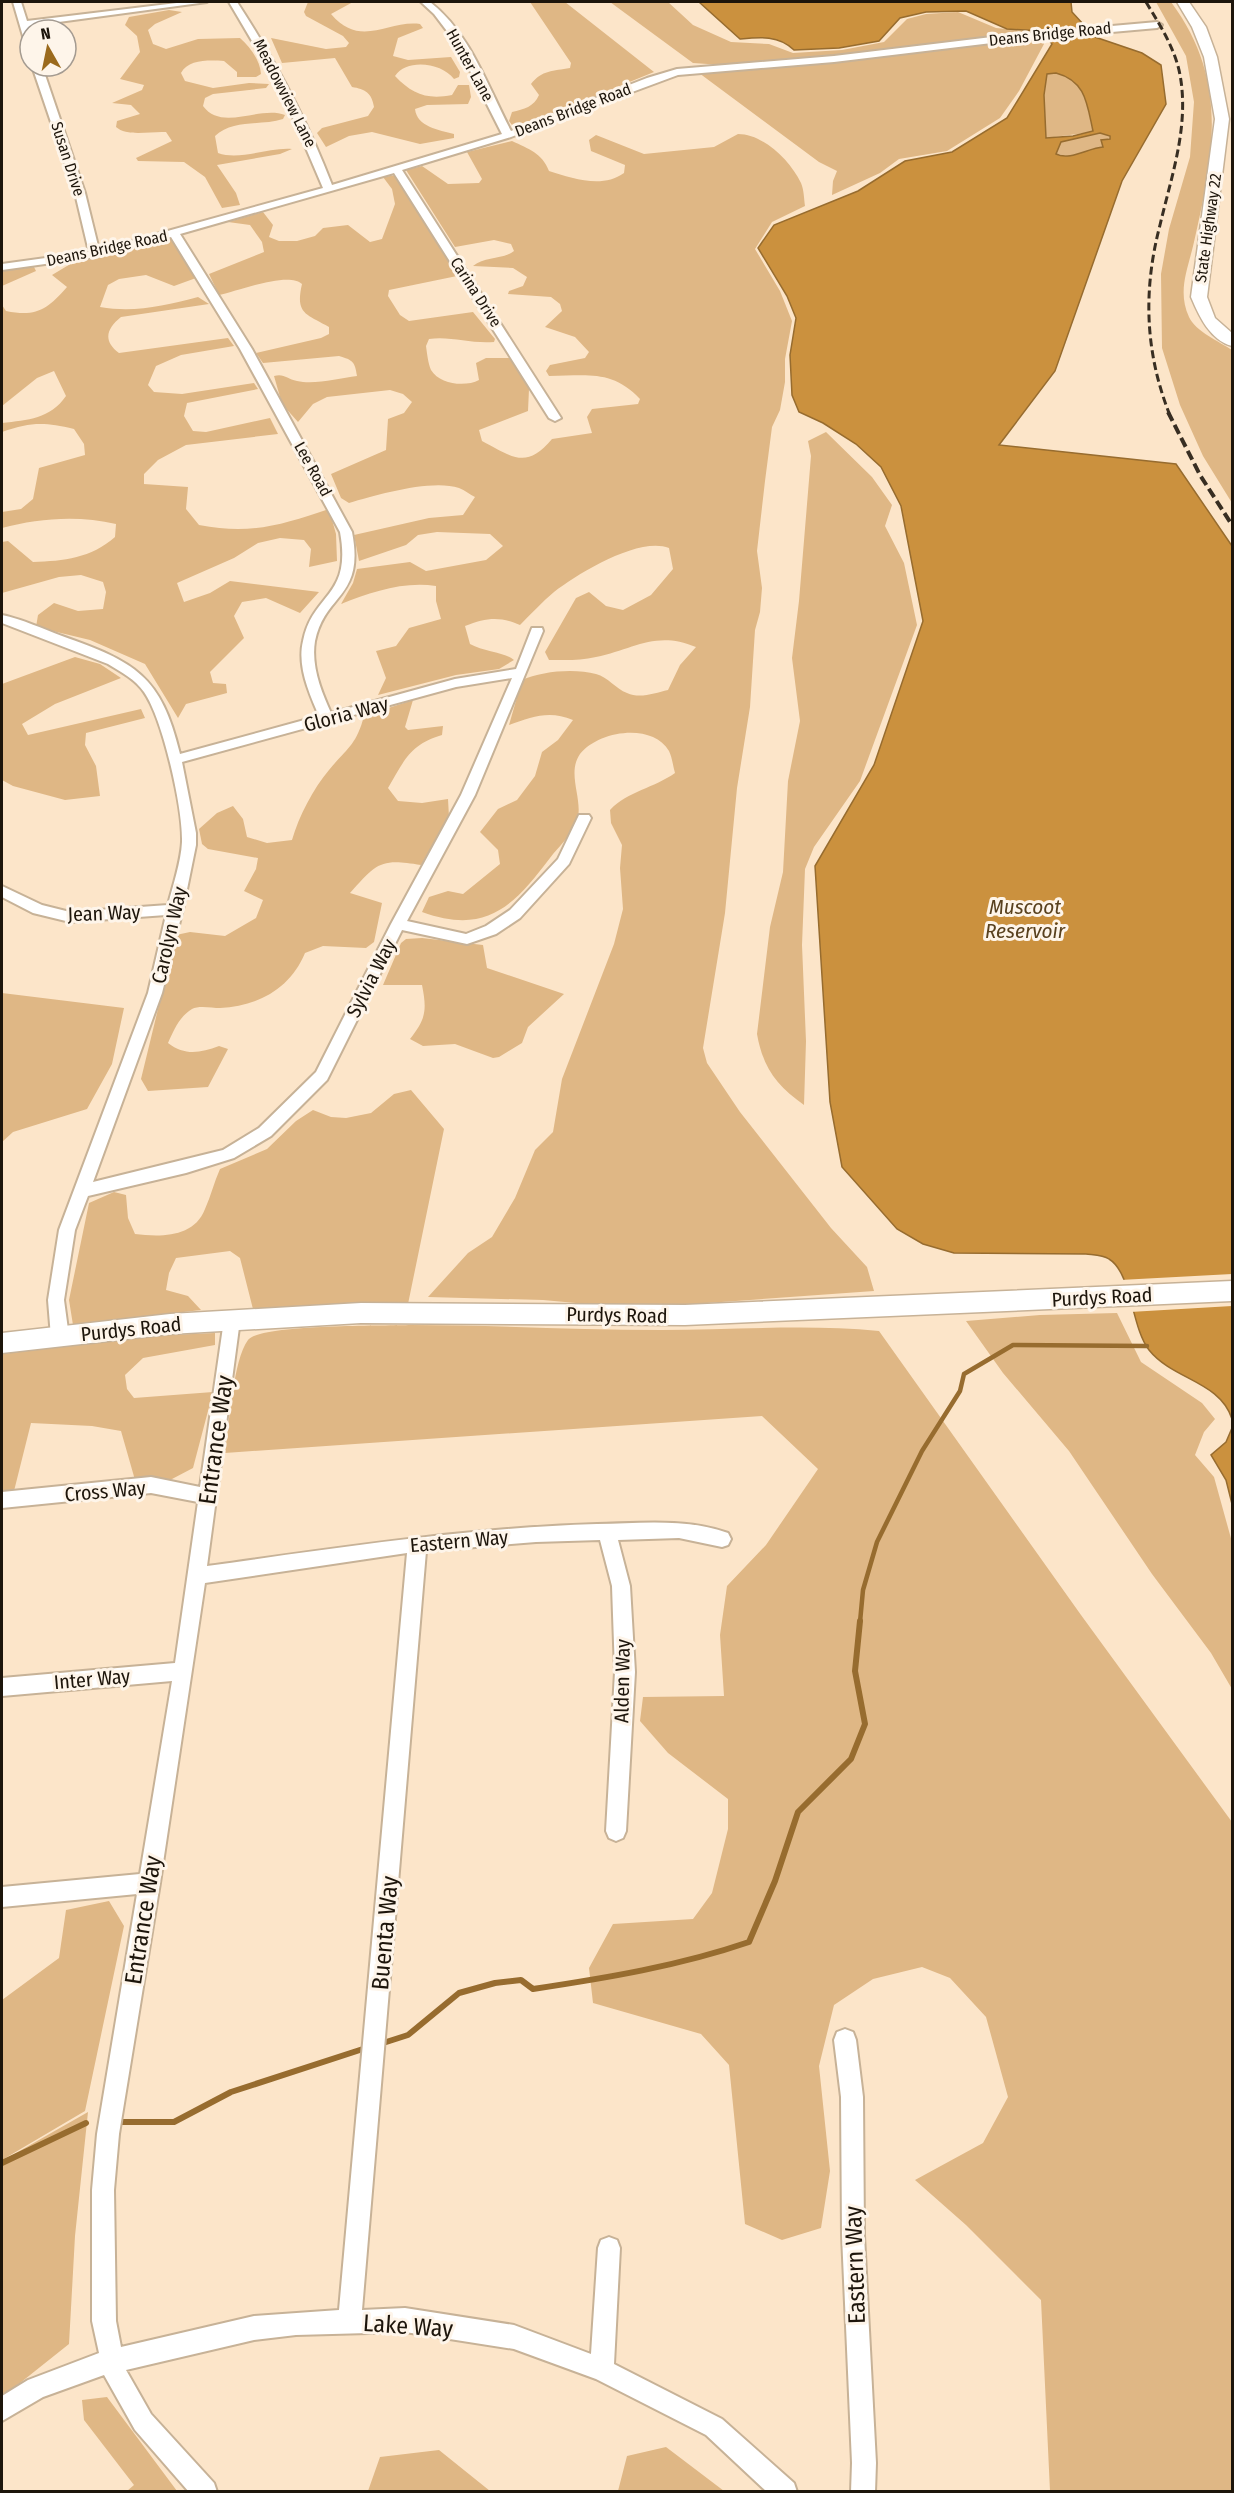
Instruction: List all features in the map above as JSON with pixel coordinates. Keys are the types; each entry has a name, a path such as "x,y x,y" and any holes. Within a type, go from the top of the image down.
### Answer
{"main road":[{"name":"State Highway 22","path":"1183,2 1197,20 1205,38 1222,119 1199,297 1208,320 1233,341"},
{"name":"Purdys Road","path":"2,1343 232,1320 414,1312 685,1315 1233,1291"}],"street":[{"path":"17,2 22,18"},
{"path":"73,18 203,2"},
{"name":"Meadowview Lane","path":"232,2 286,89 308,131 329,189"},
{"name":"Hunter Lane","path":"425,2 437,9 455,34 508,135"},
{"name":"Deans Bridge Road","path":"2,267 95,254 329,189 508,135 634,86 677,72 871,56 1045,34 1157,25"},
{"name":"Susan Drive","path":"42,78 80,193 95,254"},
{"name":"Carina Drive","path":"396,168 555,418"},
{"name":"Lee Road","path":"174,233 246,349 346,532 351,560 348,576 313,629 309,641 309,667 327,720"},
{"name":"Carolyn Way","path":"2,619 120,665 141,680 156,703 170,740 190,820 189,845 155,993 67,1230 56,1300 60,1337"},
{"name":"Sylvia Way","path":"81,1191 186,1167 228,1154 265,1132 322,1076 398,924 468,795 537,632"},
{"name":"Gloria Way","path":"174,760 327,720 455,683 519,673"},
{"path":"398,924 467,939 491,930 515,914 564,861 584,818"},
{"name":"Jean Way","path":"2,891 39,909 70,917 176,909"},
{"name":"Entrance Way","path":"205,2492 144,2422 115,2373 104,2322 103,2190 108,2134 183,1671 232,1320"},
{"name":"Cross Way","path":"2,1500 151,1485 208,1497"},
{"name":"Eastern Way","path":"197,1576 417,1544 536,1534 679,1530 722,1539"},
{"name":"Alden Way","path":"607,1532 621,1586 625,1672 616,1832"},
{"name":"Buenta Way","path":"349,2322 417,1544"},
{"name":"Inter Way","path":"2,1687 183,1671"},
{"path":"2,1897 150,1883"},
{"name":"Eastern Way","path":"845,2040 852,2097 853,2235 864,2463 863,2492"},
{"path":"602,2370 609,2248"},
{"name":"Lake Way","path":"2,2409 36,2388 112,2360 146,2355 254,2328 296,2323 405,2320 514,2337 602,2370 714,2427 785,2492"}],"shaded area":[{"path":"308,2 353,2 331,14 353,30 374,31 408,24 420,24 423,28 398,38 393,56 408,60 451,57 460,72 459,77 454,79 441,69 424,65 400,70 395,76 414,91 435,97 452,95 458,85 469,85 471,97 468,104 427,105 415,109 424,124 454,134 454,138 420,144 372,132 349,136 326,147 317,133 322,128 368,116 374,107 372,98 367,92 352,87 335,58 282,63 271,38 326,49 346,47 349,43 343,36 306,16 304,12"},
{"path":"530,2 565,2 654,72 529,123 512,125 509,121 512,112 531,105 539,95 531,84 535,79 548,72 570,68 571,63"},
{"path":"610,2 668,2 693,25 731,42 769,44 793,53 842,50 884,42 907,19 926,14 958,12 996,28 1038,32 856,54 722,65 693,63"},
{"path":"1156,2 1171,2 1189,31 1202,60 1209,89 1212,118 1211,148 1201,210 1185,280 1184,298 1192,322 1232,350 1232,503 1203,456 1180,405 1162,348 1161,274 1169,229 1190,157 1194,102 1186,56"},
{"path":"169,10 182,12 155,24 148,30 153,44 166,49 198,39 240,38 254,54 261,74 256,77 237,77 237,72 224,61 206,61 184,68 181,73 185,81 213,88 249,83 269,84 266,88 213,94 205,98 203,106 220,117 231,118 264,113 285,115 283,119 275,121 230,127 215,136 218,153 227,155 292,149 280,154 217,165 236,193 240,205 222,208 205,177 184,162 138,161 136,158 172,141 166,132 133,133 116,127 117,121 140,114 131,105 112,103 142,90 144,85 120,79 140,52 137,36 125,25 129,17"},
{"path":"1040,39 1044,44 1019,91 1000,118 947,151 899,159 880,173 832,195 833,181 837,171 819,162 699,73 820,64"},
{"path":"1056,73 1074,82 1084,95 1093,132 1046,138 1044,95 1046,74"},
{"path":"1100,133 1110,136 1104,147 1070,156 1056,154 1060,142"},
{"path":"738,134 757,138 783,157 801,183 805,206 772,222 755,249 780,291 792,321 785,359 785,382 780,410 772,427 765,481 757,551 762,588 760,612 755,630 750,707 737,788 725,913 703,1048 707,1063 740,1112 831,1228 867,1267 874,1291 679,1305 598,1305 543,1300 428,1297 468,1253 492,1237 515,1198 535,1150 553,1132 562,1079 614,944 623,909 620,868 622,845 611,823 610,810 625,798 675,773 669,751 661,742 638,733 612,735 588,746 576,762 575,778 579,813 575,826 537,875 510,903 481,918 464,920 422,912 429,897 448,891 463,894 500,864 498,850 480,832 498,809 517,800 535,776 542,752 558,740 573,720 548,715 509,725 522,680 548,673 588,672 608,680 619,689 632,695 648,695 668,690 680,665 696,647 669,640 657,641 590,658 549,660 545,652 576,598 589,592 606,606 623,610 651,595 673,569 669,548 642,547 610,558 578,575 554,592 520,625 506,620 493,619 465,626 470,644 514,660 499,669 456,675 378,695 386,678 376,651 396,646 409,628 441,619 436,601 436,586 400,586 341,604 353,583 357,569 410,562 426,571 486,560 503,546 490,534 437,532 418,535 406,545 359,561 354,535 429,518 463,515 475,497 459,488 434,485 404,489 349,503 341,498 331,474 386,450 388,419 404,413 412,402 403,394 390,390 327,397 313,404 298,422 282,404 274,376 304,382 327,381 357,376 354,365 350,360 339,356 263,363 256,353 321,338 329,334 329,327 304,312 300,302 302,284 286,280 275,281 219,295 209,274 264,252 262,242 250,225 228,222 263,212 273,225 269,237 279,241 297,241 315,236 323,228 348,225 370,242 382,239 395,204 392,189 383,177 397,175 457,276 389,290 388,296 400,315 409,321 473,312 495,339 494,342 429,339 426,346 431,370 447,382 467,384 479,380 476,363 486,358 512,358 529,389 528,411 479,430 482,441 511,456 527,457 543,449 552,439 592,433 587,417 592,409 638,404 640,399 630,389 598,376 549,376 546,371 550,365 585,358 589,352 575,337 545,327 562,311 560,304 551,297 508,294 509,291 523,286 527,277 513,268 473,266 509,254 514,251 511,244 494,240 455,247 406,170 422,166 448,184 479,183 482,179 467,152 512,141 539,156 549,171 567,177 597,181 615,178 624,173 625,165 591,151 589,140 596,135 644,154 714,147"},
{"path":"172,237 196,278 174,286 146,275 119,279 108,285 100,307 149,308 198,297 209,304 121,317 110,330 108,335 110,344 119,353 228,338 234,346 181,355 156,366 148,385 154,392 182,394 254,383 258,389 187,403 184,416 193,431 206,432 270,418 278,434 186,445 158,460 144,474 144,484 188,487 186,509 199,525 218,528 265,527 329,509 336,534 337,561 309,567 311,549 304,540 280,538 258,543 234,558 177,583 184,602 210,593 230,581 319,592 300,613 266,598 242,602 234,616 244,638 210,672 213,683 226,684 227,693 186,704 178,718 145,664 90,640 36,627 38,615 54,603 78,611 103,609 106,592 103,582 81,575 59,577 2,593 2,542 8,541 33,562 56,561 87,554 106,544 115,537 116,524 88,519 59,519 2,528 2,512 21,509 33,499 39,468 85,455 84,444 74,429 38,424 2,432 2,423 46,414 60,404 66,396 54,371 37,378 2,406 2,305 6,311 16,313 40,310 67,287 52,275 72,263 104,257"},
{"path":"34,267 36,271 2,286 2,271"},
{"path":"826,432 872,477 892,505 885,526 904,563 917,625 860,781 814,847 805,869 802,945 806,1041 804,1105 786,1091 767,1066 757,1034 770,927 783,872 788,781 800,721 792,658 811,456 808,441"},
{"path":"75,657 100,664 121,678 55,704 22,724 28,735 141,709 145,718 86,733 85,745 96,766 100,796 65,800 13,786 2,780 2,684"},
{"path":"413,700 405,727 408,730 443,726 442,735 422,743 415,749 388,788 398,801 422,803 448,799 449,817 421,865 396,862 380,865 350,893 382,903 374,942 366,948 323,946 305,953 299,966 282,986 260,999 234,1007 202,1007 187,1012 168,1043 187,1052 199,1052 219,1046 228,1049 208,1087 148,1091 141,1079 176,935 190,932 225,936 256,918 263,900 244,891 256,869 258,858 208,849 202,844 199,829 217,813 233,806 243,819 247,837 267,843 292,840 312,794 354,740 364,716"},
{"path":"422,938 483,945 487,968 564,994 528,1027 522,1043 499,1057 493,1058 455,1044 423,1046 410,1039 424,1014 422,985 383,985 401,943 406,939"},
{"path":"2,993 124,1008 112,1064 87,1109 13,1132 2,1142"},
{"path":"411,1090 444,1129 408,1304 254,1313 240,1258 230,1251 176,1258 169,1273 166,1290 188,1296 201,1310 73,1325 69,1300 89,1203 114,1192 126,1195 128,1218 135,1234 175,1234 193,1226 200,1219 220,1169 267,1149 296,1121 313,1110 331,1117 346,1118 371,1113 394,1094"},
{"path":"1117,1313 1141,1362 1202,1403 1215,1419 1204,1432 1195,1455 1214,1477 1232,1542 1232,1689 1211,1653 1152,1574 1069,1451 1003,1373 966,1321 1040,1315"},
{"path":"411,1325 630,1330 825,1328 879,1331 1232,1822 1232,2491 1050,2491 1041,2300 966,2225 915,2180 983,2143 1008,2097 986,2017 950,1978 922,1967 873,1979 834,2005 819,2066 830,2171 821,2228 782,2240 745,2224 729,2065 701,2034 593,2003 589,1968 613,1924 693,1919 712,1893 728,1829 728,1799 668,1753 640,1721 643,1697 724,1696 720,1635 727,1586 766,1545 818,1469 762,1416 225,1453 235,1377 248,1340 257,1335 298,1328"},
{"path":"215,1333 215,1345 143,1358 125,1375 127,1389 134,1398 213,1392 193,1468 172,1479 135,1480 121,1431 92,1426 31,1423 14,1491 2,1493 2,1354 147,1336"},
{"path":"109,1901 124,1926 85,2111 2,2160 2,2000 59,1958 66,1910"},
{"path":"88,2112 75,2236 69,2344 15,2387 2,2394 2,2161"},
{"path":"107,2397 177,2491 127,2491 134,2485 84,2420 82,2400"},
{"path":"666,2447 724,2491 618,2491 627,2456"},
{"path":"439,2450 490,2491 368,2491 380,2457"}],"water":[{"name":"Muscoot Reservoir","path":"699,2 1071,2 1072,12 1095,37 1142,53 1161,65 1166,104 1122,181 1055,371 999,445 1176,464 1232,546 1232,1419 1226,1406 1217,1396 1170,1368 1149,1350 1138,1328 1122,1276 1117,1266 1109,1259 1086,1254 954,1253 923,1244 897,1229 842,1167 830,1102 815,866 874,765 923,621 901,506 881,467 856,444 823,423 799,412 792,395 790,355 796,318 787,296 758,248 774,225 858,191 905,161 952,152 1007,118 1052,44 1042,31 1007,29 966,11 926,12 900,18 879,41 839,48 794,50 776,39 740,39","holes":["1056,73 1074,82 1084,95 1093,131 1073,136 1046,138 1044,95 1047,74","1100,133 1110,136 1110,139 1101,140 1103,147 1067,156 1056,154 1061,142"]},
{"path":"1232,1428 1232,1504 1226,1480 1211,1455 1226,1442"}],"pier":[{"path":"1232,1274 1232,1306 1130,1312 1120,1280"}],"waterway":[{"path":"860,1622 863,1590 877,1542 922,1451 960,1391 964,1374 1013,1345 1147,1346"},
{"path":"380,2044 408,2035 459,1993 495,1983 521,1980 533,1989 560,1985 669,1965 749,1942 775,1881 798,1812 851,1759 865,1724 855,1671 860,1621"},
{"path":"122,2122 174,2122 231,2092 366,2048"},
{"path":"2,2163 86,2123"}],"railway":[{"path":"1146,2 1168,40 1176,60 1183,99 1180,136 1155,249 1149,297 1149,320 1155,367 1169,413"},
{"path":"1168,412 1200,475 1232,525"}]}
